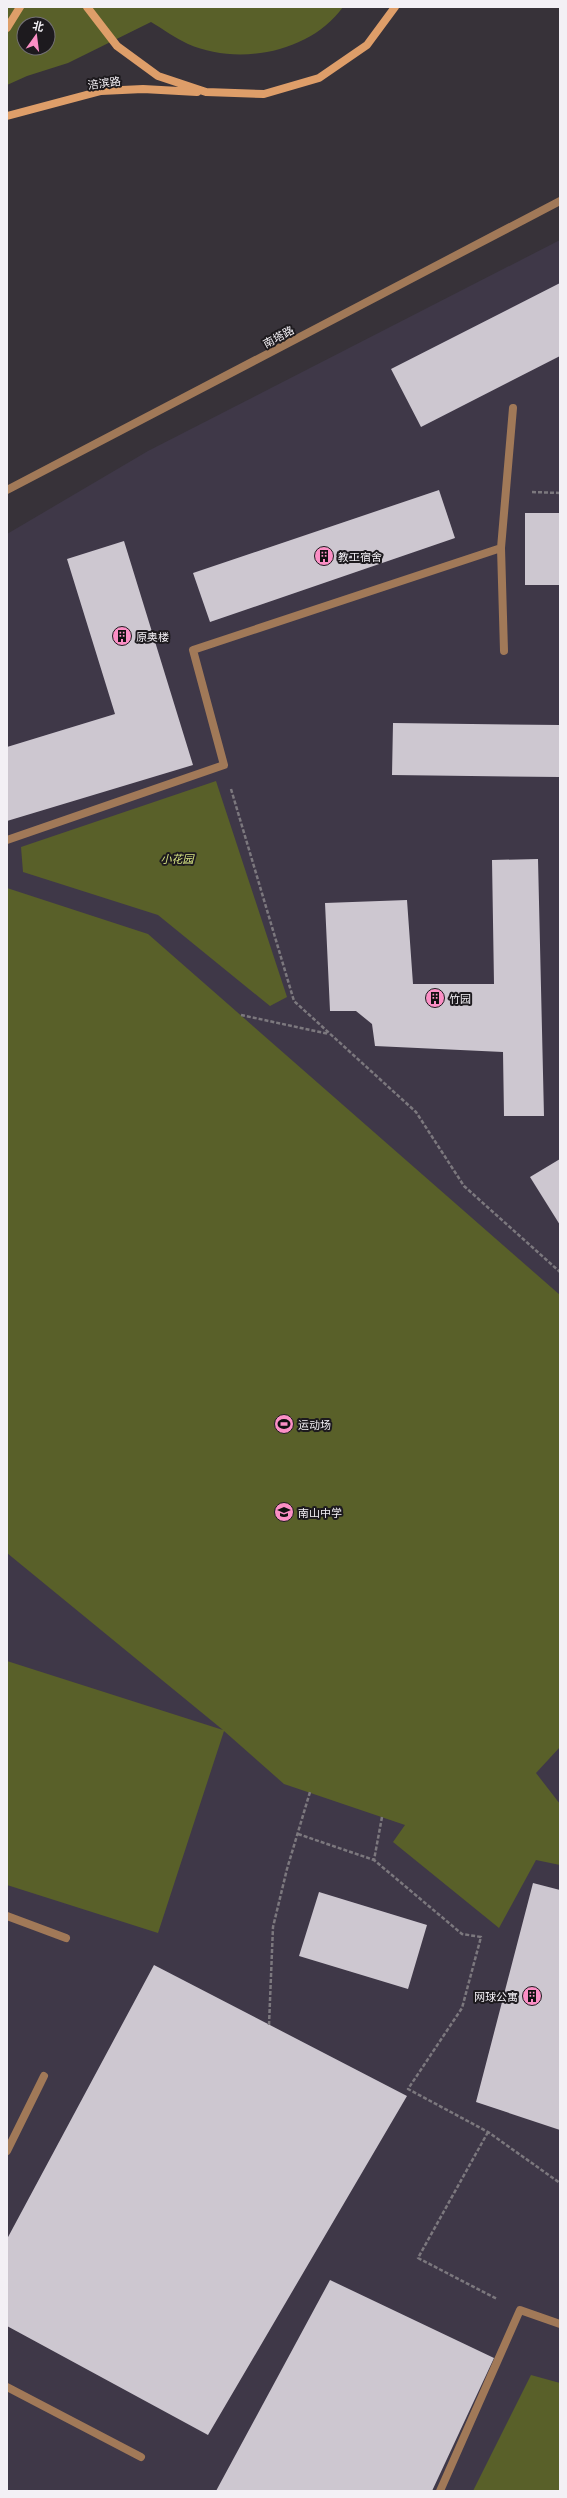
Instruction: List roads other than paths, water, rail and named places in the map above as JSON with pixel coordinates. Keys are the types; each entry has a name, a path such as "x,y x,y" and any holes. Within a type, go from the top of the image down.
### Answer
{"main road":[{"path":"7,28 20,7"},
{"path":"87,7 117,46 158,76 206,92"},
{"name":"涪滨路","path":"7,116 101,91 144,89 264,94 320,78 367,45 395,7"}],"street":[{"name":"南塔路","path":"7,490 560,201"},
{"path":"504,652 501,548 512,408"},
{"path":"7,840 224,766 193,650 501,548"},
{"path":"7,1916 66,1938"},
{"path":"7,2151 44,2076"},
{"path":"440,2491 520,2310 560,2324"},
{"path":"7,2387 142,2457"}],"place":[{"name":"教工宿舍","path":"324,556"},
{"name":"原奥楼","path":"122,636"},
{"name":"竹园","path":"435,998"},
{"name":"运动场","path":"284,1424"},
{"name":"南山中学","path":"284,1512"},
{"name":"网球公寓","path":"532,1996"}],"park label":[{"name":"小花园","path":"177,858"}]}
